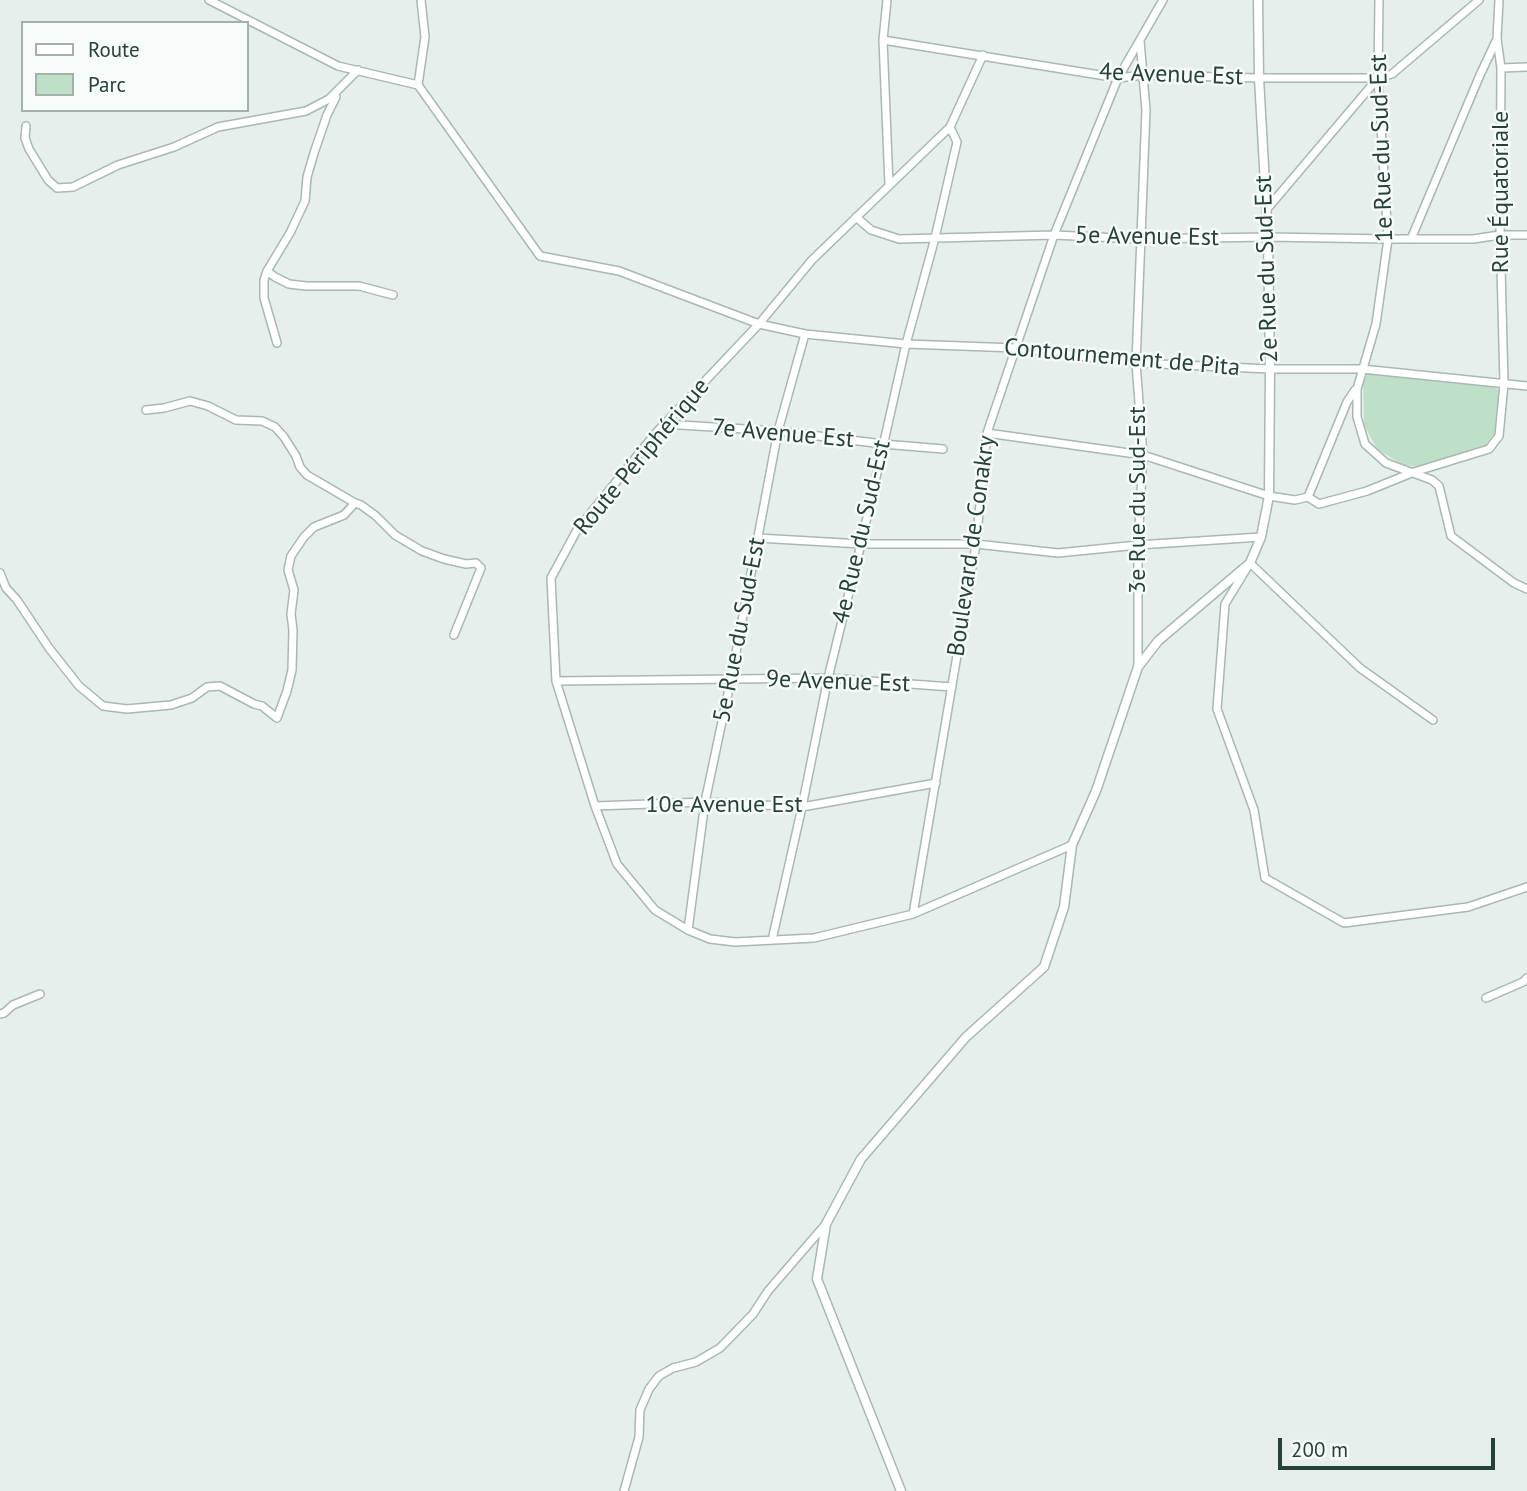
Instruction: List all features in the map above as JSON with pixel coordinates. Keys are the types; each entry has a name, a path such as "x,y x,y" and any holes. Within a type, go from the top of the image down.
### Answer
{"street":[{"path":"209,0 338,66 418,85 425,37 421,0"},
{"path":"887,0 883,40 889,186"},
{"name":"Boulevard de Conakry","path":"913,914 976,544 987,433 1054,236 1118,78 1163,0"},
{"name":"2e Rue du Sud-Est","path":"1250,563 1261,537 1269,496 1268,237 1259,78 1258,0"},
{"name":"1e Rue du Sud-Est","path":"1379,0 1378,78 1388,239 1376,324 1357,389 1357,417 1365,443 1386,463 1414,472 1439,486 1451,536 1514,583 1527,589"},
{"path":"1267,209 1378,78 1392,74 1479,0"},
{"name":"Rue Équatoriale","path":"1308,497 1319,504 1367,491 1414,472 1489,449 1499,436 1504,384 1500,235 1501,68 1497,39 1499,0"},
{"path":"1411,239 1497,39"},
{"name":"4e Avenue Est","path":"883,40 1118,78 1144,75 1378,78"},
{"name":"3e Rue du Sud-Est","path":"1138,667 1138,545 1143,455 1136,363 1146,110 1140,41"},
{"name":"Route Périphérique","path":"982,55 950,127 812,260 759,324 664,424 577,530 551,578 556,681 595,806 617,864 655,910 688,930 710,939 735,942 814,938 913,914 1072,845"},
{"path":"1501,68 1527,67"},
{"path":"26,126 25,138 29,149 48,180 57,188 73,187 118,165 174,147 218,127 306,111 329,99 358,71"},
{"path":"276,342 264,298 264,280 305,201 307,177 317,142 327,115 345,85"},
{"name":"Contournement de Pita","path":"418,85 540,256 619,271 759,324 805,334 906,344 1016,348 1136,363 1270,369 1362,369 1527,386"},
{"name":"4e Rue du Sud-Est","path":"772,940 828,678 906,344 935,238 957,142 950,127"},
{"name":"5e Avenue Est","path":"856,217 871,230 899,239 1054,236 1141,239 1473,239 1527,235"},
{"path":"267,271 289,284 359,286 393,295"},
{"name":"5e Rue du Sud-Est","path":"688,930 705,802 732,679 778,431 805,334"},
{"path":"987,433 1143,455 1269,496 1295,500 1308,497 1347,402 1357,389"},
{"path":"146,410 190,401 208,406 236,420 262,421 275,427 307,475 369,510 395,536 444,559 466,564 476,563 481,568 454,635"},
{"name":"7e Avenue Est","path":"664,424 778,431 943,449"},
{"path":"0,573 6,588 49,648 79,686 103,706 127,709 171,705 192,698 207,687 220,686 262,706 276,718 292,670 293,590 288,570 290,556 314,527 344,515 355,503"},
{"path":"758,538 861,544 976,544 1058,553 1261,537"},
{"path":"624,1491 639,1437 640,1410 649,1389 659,1376 673,1368 696,1362 729,1340 826,1224 861,1159 966,1037 1044,967 1064,908 1072,845 1096,791 1138,667 1158,641 1250,563"},
{"path":"1250,563 1360,668 1433,720"},
{"path":"1250,563 1225,604 1217,709 1254,810 1265,878 1344,923 1468,906 1527,887"},
{"name":"9e Avenue Est","path":"556,681 828,678 952,687"},
{"name":"10e Avenue Est","path":"595,806 705,802 802,807 936,783"},
{"path":"1486,998 1527,978"},
{"path":"0,1013 40,994"},
{"path":"826,1224 817,1279 901,1491"}],"green space":[{"path":"1370,373 1490,385 1499,390 1497,431 1482,449 1424,467 1403,465 1377,449 1364,425 1363,378"}]}
